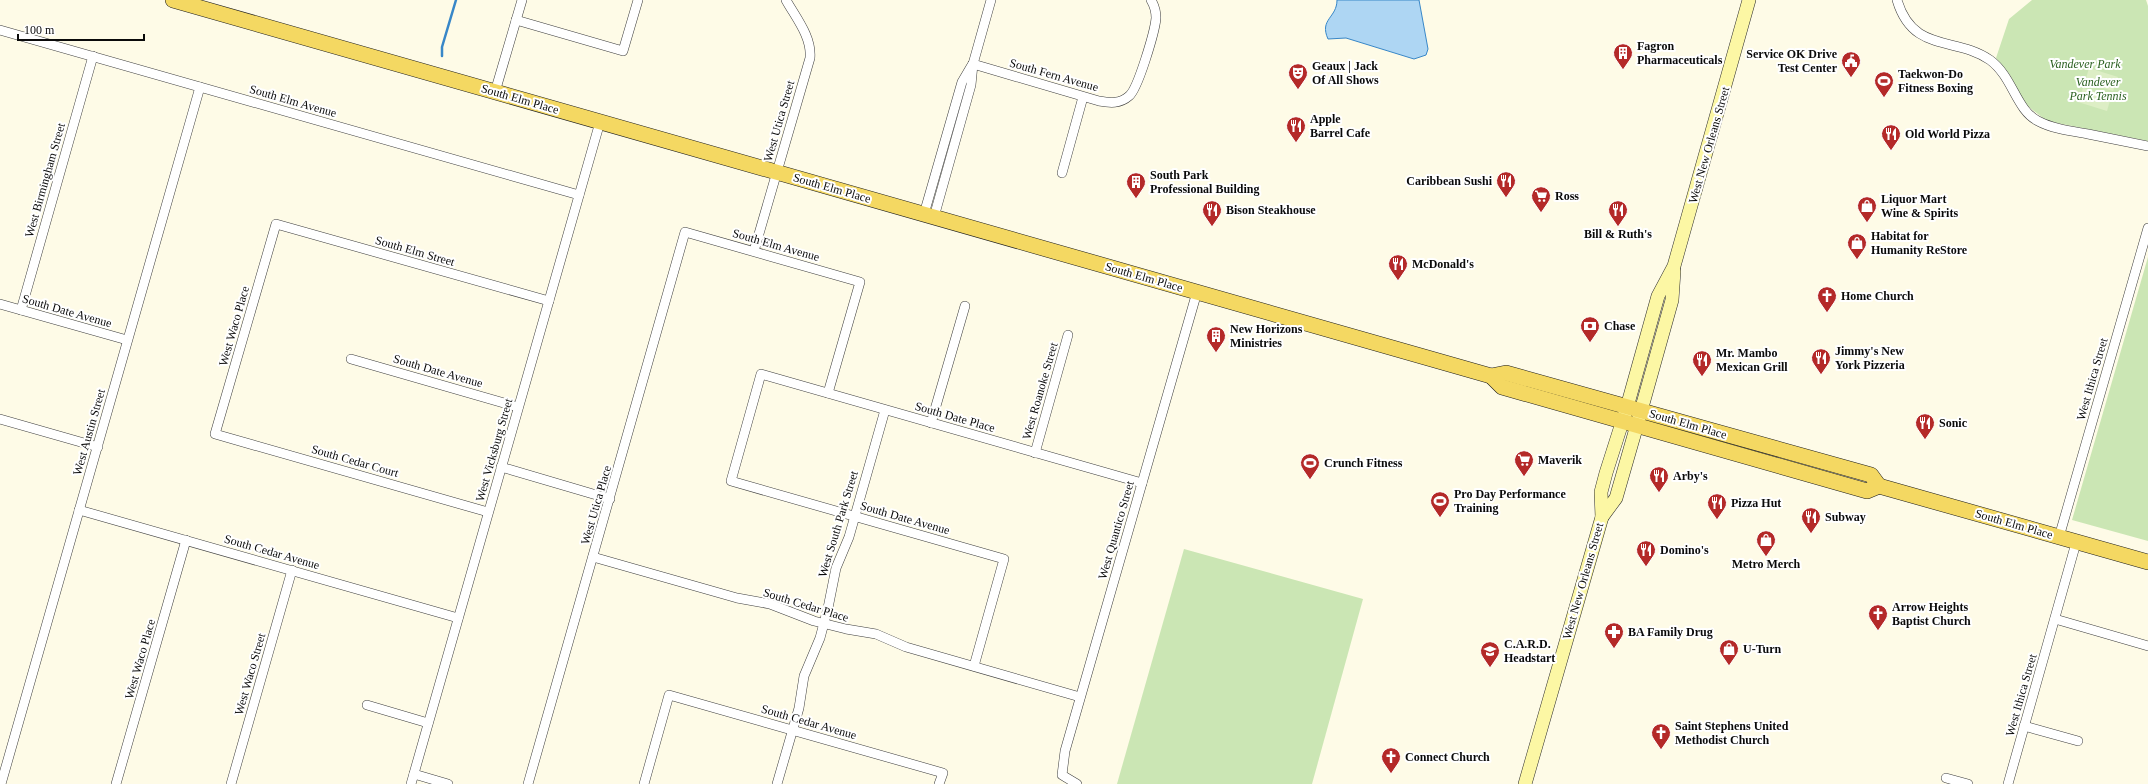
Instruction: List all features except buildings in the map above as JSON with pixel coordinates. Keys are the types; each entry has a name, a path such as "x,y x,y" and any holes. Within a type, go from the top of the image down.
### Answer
{"main road":[{"name":"South Elm Place","path":"173,0 1491,376 1502,387 1779,450 1871,475 1879,486"},
{"name":"West New Orleans Street","path":"1525,784 1602,516 1616,498 1632,416 1672,300 1674,266 1750,0"},
{"name":"South Elm Place","path":"1632,416 1775,465 1867,490 1879,486 2076,543 2148,562"},
{"path":"1775,465 1779,450"}],"street":[{"path":"495,92 522,0"},
{"path":"516,20 623,51 638,0"},
{"name":"West Utica Street","path":"754,251 810,58 810,50 806,35 786,0"},
{"path":"929,216 972,85 973,64 991,0"},
{"name":"South Fern Avenue","path":"973,64 1083,97 1109,103 1118,102 1128,97 1138,82 1154,25 1156,12 1151,0"},
{"path":"1897,0 1907,20 1924,36 1981,56 1996,66 2009,80 2023,109 2036,121 2056,128 2148,146"},
{"name":"South Elm Avenue","path":"0,30 579,195"},
{"name":"West Birmingham Street","path":"21,310 93,56"},
{"name":"West Austin Street","path":"1,784 200,88"},
{"path":"1062,173 1083,97"},
{"name":"West Vicksburg Street","path":"411,784 600,122"},
{"name":"South Elm Street","path":"276,224 549,301"},
{"name":"West Waco Place","path":"216,434 276,224"},
{"name":"West Ithica Street","path":"2059,537 2148,228"},
{"name":"South Elm Avenue","path":"685,232 860,282 828,393"},
{"name":"West Utica Place","path":"528,784 685,232"},
{"name":"West Quantico Street","path":"1077,784 1062,775 1065,751 1197,292"},
{"name":"South Date Avenue","path":"0,304 128,340"},
{"path":"931,423 965,306"},
{"name":"West Roanoke Street","path":"1035,453 1068,335"},
{"name":"South Date Avenue","path":"351,360 518,406"},
{"name":"South Date Place","path":"731,481 761,374 1142,483"},
{"name":"West South Park Street","path":"777,784 793,730 804,676 824,623 836,568 849,538 885,410"},
{"path":"0,419 98,447"},
{"name":"South Cedar Court","path":"216,434 488,512"},
{"path":"501,468 610,499"},
{"name":"South Date Avenue","path":"731,481 1004,559 974,666"},
{"name":"South Cedar Avenue","path":"79,510 458,618"},
{"name":"West Waco Place","path":"116,784 186,540"},
{"name":"West Ithica Street","path":"2008,784 2076,543"},
{"name":"South Cedar Place","path":"593,557 737,598 770,604 846,629 876,634 906,646 1080,697"},
{"name":"West Waco Street","path":"230,784 292,570"},
{"path":"2055,619 2148,646"},
{"name":"South Cedar Avenue","path":"644,784 669,695 943,773 939,784"},
{"path":"367,705 428,723"},
{"path":"2024,726 2078,741"},
{"path":"414,774 448,784"},
{"path":"1946,778 1968,784"}],"green space":[{"name":"Vandever Park","path":"2032,0 2146,0 2148,6 2148,141 2047,121 2025,104 2010,75 1996,58 2009,19"},
{"path":"2089,68 2118,77 2113,91 2085,82"},
{"path":"2083,88 2111,97 2107,111 2078,102"},
{"path":"2148,257 2148,541 2072,520"},
{"path":"1184,549 1363,599 1312,784 1117,784"}],"water":[{"path":"1337,0 1419,0 1428,49 1426,55 1414,59 1346,38 1328,39 1326,27 1334,11"}],"waterway":[{"path":"442,56 442,47 456,0"}],"place":[{"name":"Fagron Pharmaceuticals","path":"1623,70"},
{"name":"Service OK Drive Test Center","path":"1851,78"},
{"name":"Geaux | Jack Of All Shows","path":"1298,90"},
{"name":"Taekwon-Do Fitness Boxing","path":"1884,98"},
{"name":"Apple Barrel Cafe","path":"1296,143"},
{"name":"Old World Pizza","path":"1891,151"},
{"name":"Caribbean Sushi","path":"1506,198"},
{"name":"South Park Professional Building","path":"1136,199"},
{"name":"Ross","path":"1541,213"},
{"name":"Liquor Mart Wine & Spirits","path":"1867,223"},
{"name":"Bison Steakhouse","path":"1212,227"},
{"name":"Bill & Ruth's","path":"1618,227"},
{"name":"Habitat for Humanity ReStore","path":"1857,260"},
{"name":"McDonald's","path":"1398,281"},
{"name":"Home Church","path":"1827,313"},
{"name":"Chase","path":"1590,343"},
{"name":"New Horizons Ministries","path":"1216,353"},
{"name":"Jimmy's New York Pizzeria","path":"1821,375"},
{"name":"Mr. Mambo Mexican Grill","path":"1702,377"},
{"name":"Sonic","path":"1925,440"},
{"name":"Maverik","path":"1524,477"},
{"name":"Crunch Fitness","path":"1310,480"},
{"name":"Arby's","path":"1659,493"},
{"name":"Pro Day Performance Training","path":"1440,518"},
{"name":"Pizza Hut","path":"1717,520"},
{"name":"Subway","path":"1811,534"},
{"name":"Metro Merch","path":"1766,557"},
{"name":"Domino's","path":"1646,567"},
{"name":"Arrow Heights Baptist Church","path":"1878,631"},
{"name":"BA Family Drug","path":"1614,649"},
{"name":"U-Turn","path":"1729,666"},
{"name":"C.A.R.D. Headstart","path":"1490,668"},
{"name":"Saint Stephens United Methodist Church","path":"1661,750"},
{"name":"Connect Church","path":"1391,774"}],"park label":[{"name":"Vandever Park Tennis","path":"2098,89"}]}
